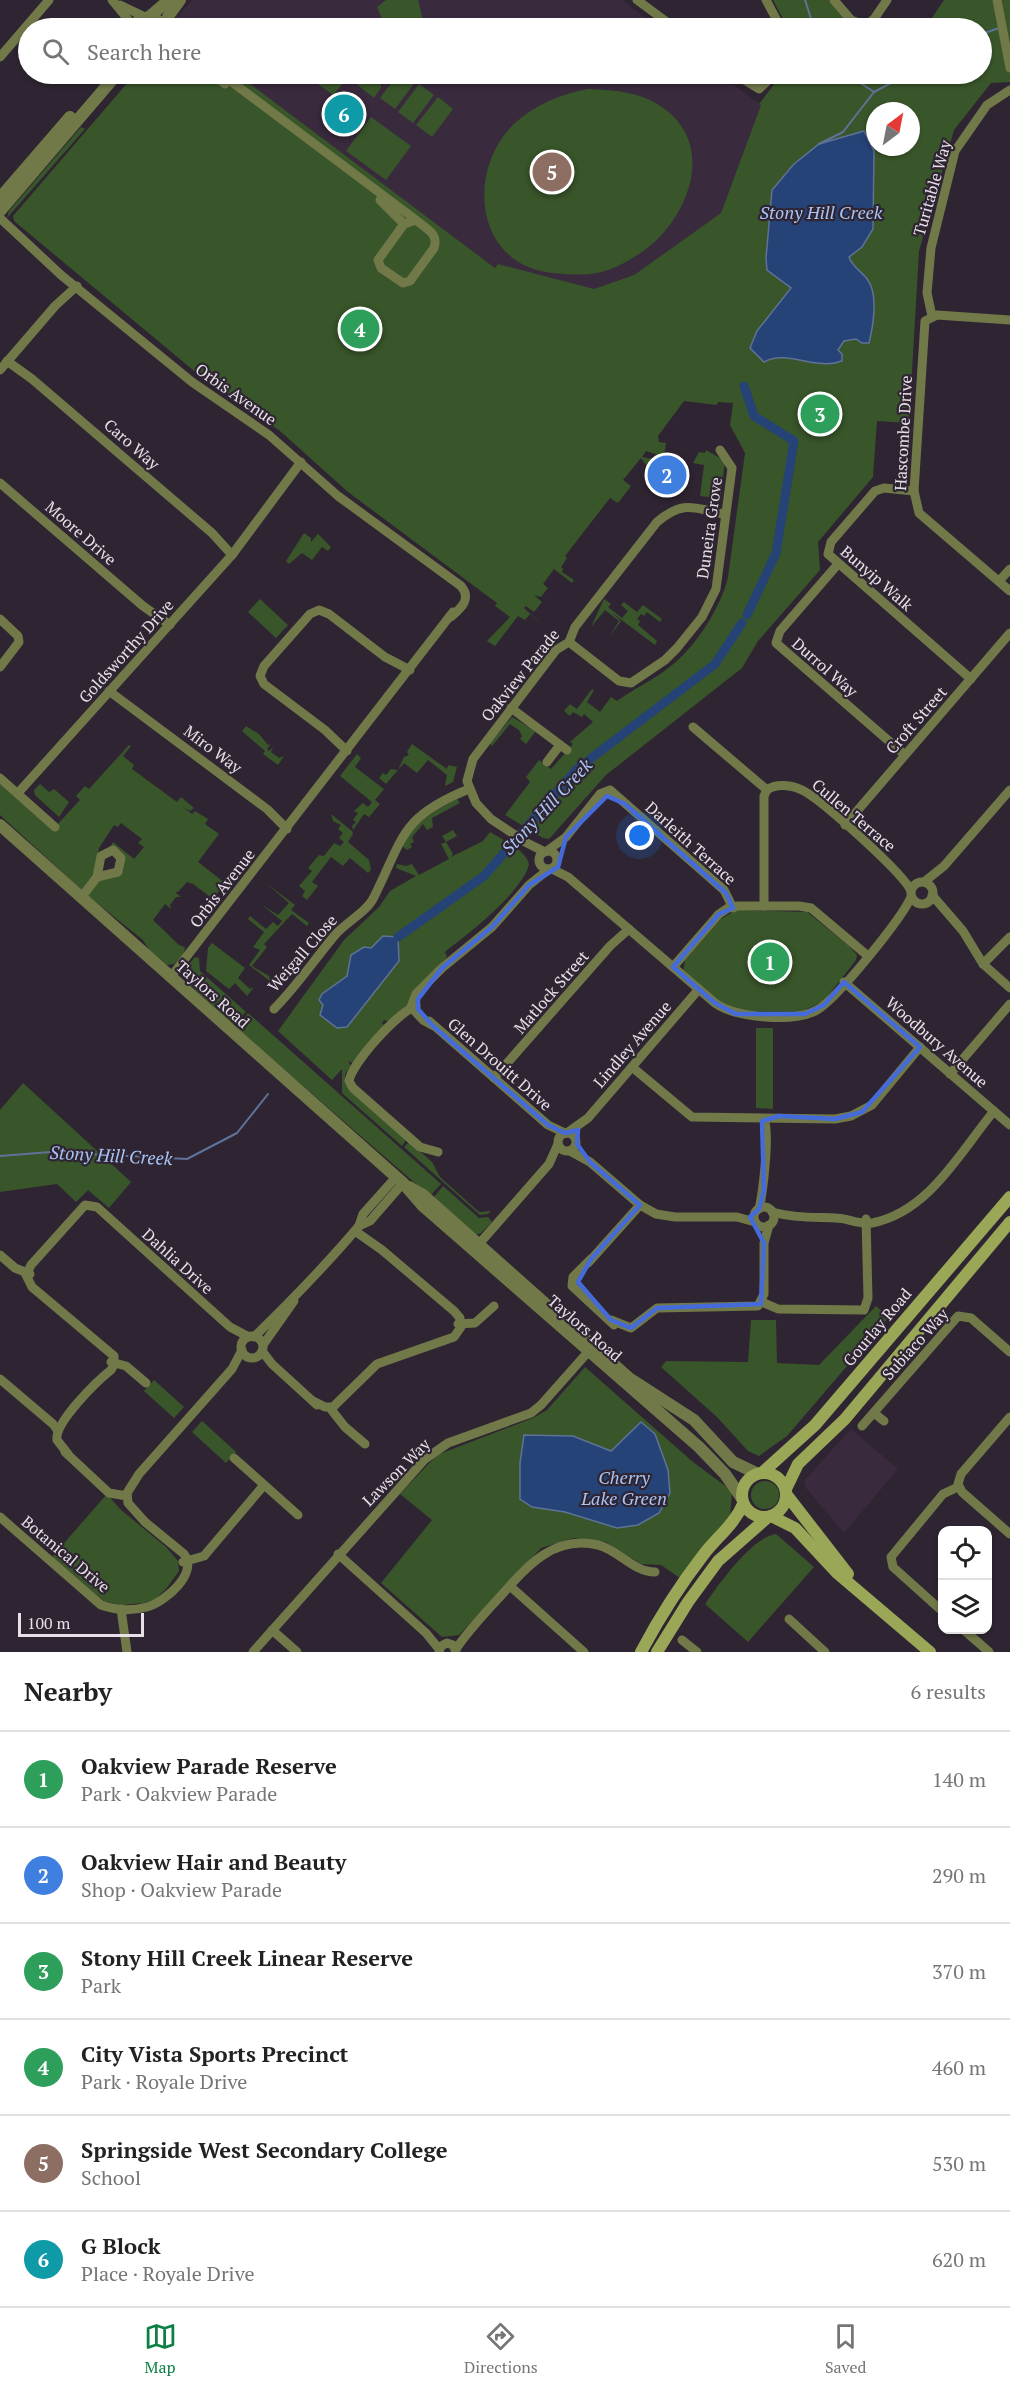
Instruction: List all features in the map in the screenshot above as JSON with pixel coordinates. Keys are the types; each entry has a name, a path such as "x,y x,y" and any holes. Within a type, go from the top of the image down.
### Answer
{"main road":[{"name":"Gourlay Road","path":"759,1473 815,1425 1010,1197"},
{"name":"Gourlay Road","path":"786,1492 803,1458 844,1419 1010,1222"},
{"path":"641,1652 683,1582 704,1553 730,1527 742,1500 745,1483 759,1473 780,1479 786,1492 870,1599"},
{"path":"657,1652 718,1560 784,1505 786,1492"},
{"path":"742,1500 754,1515 770,1516 795,1528 826,1562 930,1652"}],"street":[{"path":"34,18 49,0"},
{"path":"112,0 150,18"},
{"path":"112,0 127,18"},
{"path":"147,17 169,0"},
{"path":"168,18 180,0"},
{"path":"637,0 661,18"},
{"path":"766,0 776,18"},
{"path":"834,0 849,18"},
{"path":"875,18 886,0"},
{"path":"998,2 1009,66"},
{"path":"0,57 18,36"},
{"path":"0,198 98,84"},
{"path":"0,211 108,84"},
{"path":"225,84 383,202 404,224"},
{"path":"234,84 416,220 433,234 436,242 410,281 403,283 381,268 378,260 404,224 416,220"},
{"path":"751,84 759,89 764,84"},
{"name":"Turitable Way","path":"932,316 927,293 931,248 955,151 987,105 1010,90"},
{"name":"Orbis Avenue","path":"0,218 15,235"},
{"name":"Orbis Avenue","path":"0,226 15,235 183,375 255,424 338,496 441,574 454,581 466,593 464,603 171,978"},
{"path":"0,370 74,284"},
{"path":"932,316 1010,320"},
{"name":"Hascombe Drive","path":"932,316 924,324 914,500 919,513 1010,591"},
{"name":"Caro Way","path":"10,359 235,552"},
{"name":"Duneira Grove","path":"569,642 624,684 631,683 665,660 702,617 716,589 724,514 732,468 720,450"},
{"name":"Goldsworthy Drive","path":"18,793 235,552 303,465"},
{"name":"Moore Drive","path":"0,483 168,627"},
{"name":"Bunyip Walk","path":"914,490 884,488 875,491 828,546 828,554 971,679"},
{"name":"Oakview Parade","path":"469,789 468,773 473,759 556,650 569,642 582,618 657,522 672,509 688,507 724,514"},
{"name":"Durrol Way","path":"837,564 780,631 776,643 905,755"},
{"path":"999,581 1010,569"},
{"path":"349,748 262,682 260,673 264,666 310,614 319,610 329,614 408,673"},
{"path":"0,619 19,639 17,648 0,667"},
{"name":"Croft Street","path":"845,825 1010,633"},
{"name":"Miro Way","path":"112,689 140,714 289,826"},
{"path":"512,708 563,747 547,762"},
{"path":"693,727 767,790 764,796 764,906"},
{"path":"0,778 55,827"},
{"name":"Cullen Terrace","path":"767,790 776,786 799,788 894,868 922,882 963,931 982,964 1010,988"},
{"path":"438,1152 420,1147 353,1088 349,1081 351,1072 400,1014 414,1006 414,998 442,968 492,927 529,885 554,865 555,854 527,843 498,824 476,803 469,789"},
{"name":"Weigall Close","path":"274,1008 287,997 336,934 375,896 405,829 418,816 469,789"},
{"path":"527,843 539,862 554,865 722,1008 736,1014 797,1015 811,1013 824,1005 896,922 914,885 944,866 1010,790"},
{"name":"Darleith Terrace","path":"539,862 546,851 566,837 593,805 603,797 611,796 625,804 724,890 733,908"},
{"name":"Taylors Road","path":"0,825 402,1181 423,1195 588,1352 699,1447 724,1474 742,1500"},
{"name":"Darleith Terrace","path":"554,865 566,837"},
{"path":"529,885 539,862"},
{"path":"896,922 922,903 932,892 944,866"},
{"name":"Cullen Terrace","path":"894,868 911,894 955,923"},
{"path":"81,898 97,877"},
{"path":"674,967 719,915 733,908 764,906 811,908 868,956"},
{"name":"Matlock Street","path":"496,1080 627,927"},
{"path":"982,964 1010,937"},
{"name":"Woodbury Avenue","path":"844,982 1010,1125"},
{"name":"Lindley Avenue","path":"476,1247 568,1145 588,1118 699,989"},
{"path":"950,1074 1010,1004"},
{"name":"Glen Drouitt Drive","path":"414,1006 423,1020 432,1025 496,1080 568,1145"},
{"path":"632,1067 692,1117 745,1118 764,1122 787,1118 835,1119 862,1112 872,1105 920,1047"},
{"path":"737,1217 758,1210 791,1217 838,1218 866,1222 909,1208 919,1201 996,1113"},
{"name":"Lindley Avenue","path":"568,1145 566,1133 588,1118"},
{"path":"764,1122 764,1190 757,1223 764,1243"},
{"name":"Glen Drouitt Drive","path":"548,1125 566,1133"},
{"path":"568,1145 639,1203 667,1216 737,1217 770,1224 791,1217"},
{"path":"122,1494 232,1369 257,1353 301,1292 357,1229 363,1214 402,1181"},
{"path":"762,1302 764,1243 770,1224 771,1211 764,1190"},
{"path":"639,1203 591,1259 578,1282 589,1300 611,1320 632,1328 657,1308 751,1307 762,1302 778,1309 849,1309 860,1306 866,1292 866,1222"},
{"name":"Dahlia Drive","path":"28,1273 82,1207 90,1204 97,1207 230,1327 252,1337 257,1353"},
{"path":"257,1353 322,1411 332,1409 377,1364 458,1334 457,1314 357,1229"},
{"name":"Taylors Road","path":"476,1247 629,1378 694,1420 733,1462 759,1473"},
{"path":"0,1255 15,1268 28,1273 39,1291 96,1341 112,1362 126,1366 146,1383"},
{"path":"232,1369 242,1348 274,1314 301,1292"},
{"path":"459,1324 480,1321 494,1306"},
{"name":"Subiaco Way","path":"862,1426 958,1316 971,1318 1010,1352"},
{"name":"Dahlia Drive","path":"230,1327 242,1348 257,1353"},
{"name":"Lawson Way","path":"253,1652 338,1554 437,1449 531,1413 542,1405 588,1352"},
{"path":"55,1429 112,1362"},
{"path":"0,1379 55,1429 57,1440 68,1454 99,1481 109,1493 122,1494"},
{"path":"332,1409 365,1444"},
{"path":"874,1413 884,1421"},
{"path":"958,1487 961,1474 1010,1417"},
{"path":"234,1458 298,1515"},
{"path":"186,1561 204,1556 264,1485"},
{"path":"958,1487 1010,1534"},
{"path":"938,1607 893,1567 891,1557 943,1494 958,1487"},
{"path":"122,1494 145,1522 186,1561"},
{"name":"Botanical Drive","path":"0,1517 95,1602 125,1609"},
{"path":"338,1554 426,1633 448,1648 465,1635 537,1557 558,1546 576,1543 602,1546 646,1572 655,1572"},
{"path":"127,1652 125,1609 147,1607 160,1601 178,1582 186,1561"},
{"path":"510,1586 584,1652"},
{"path":"789,1620 825,1652"},
{"path":"272,1630 297,1652"},
{"path":"969,1634 989,1652"},
{"path":"682,1640 697,1652"}],"highlighted area":[{"path":"607,796 625,804 726,893 733,908 719,914 673,967 715,1003 736,1014 805,1014 824,1005 844,982 920,1047 862,1112 835,1119 779,1116 762,1121 764,1190 759,1209 750,1217 764,1243 761,1304 657,1308 631,1328 611,1320 578,1282 591,1259 640,1205 590,1162 577,1144 578,1130 565,1133 548,1125 432,1025 418,1009 418,999 442,968 492,927 529,885 558,867 566,837"}],"shaded area":[{"path":"192,0 622,0 646,18 176,18"},
{"path":"250,84 733,84 761,105 721,213 634,275 594,290 498,264 495,268"},
{"path":"851,1429 898,1469 844,1533 806,1488 804,1481"}],"green space":[{"path":"386,0 418,0 422,18 382,18 377,7"},
{"path":"773,0 829,0 846,18 783,18"},
{"path":"944,0 1010,0 1010,82 992,83 992,18 932,18"},
{"path":"126,84 250,84 495,268 498,264 594,289 634,275 721,213 761,105 759,104 774,84 990,84 954,130 919,251 909,423 877,421 873,477 818,542 820,570 758,641 742,668 606,775 549,839 543,838 505,815 530,782 526,777 539,760 551,769 573,744 570,742 593,722 584,714 582,717 573,712 570,716 564,711 570,704 577,709 592,689 594,690 587,702 600,712 611,697 617,701 664,671 680,658 698,638 720,601 728,577 745,453 730,425 733,403 718,402 717,405 684,401 658,436 659,442 666,443 664,457 646,451 642,457 662,461 649,469 641,458 623,480 631,486 618,503 610,498 565,556 567,558 561,567 562,572 574,580 572,583 554,569 543,584 548,588 541,597 534,595 542,602 534,612 526,606 524,608 545,627 530,614 525,620 518,616 495,646 487,641 510,617 495,606 497,603 348,492 280,431 193,370 14,221 13,216"},
{"path":"318,84 342,84 333,95"},
{"path":"356,84 381,85 374,98"},
{"path":"390,84 414,84 395,109 380,98"},
{"path":"419,84 434,95 413,123 398,112"},
{"path":"588,89 619,91 639,96 666,110 681,126 690,144 692,164 690,184 671,223 658,239 621,265 603,272 580,275 552,273 526,266 507,253 493,234 486,213 484,189 489,165 499,143 523,116 549,101"},
{"path":"438,97 453,109 432,137 416,125"},
{"path":"371,117 411,146 386,180 346,151"},
{"path":"81,127 85,129 7,218 9,211"},
{"path":"706,450 725,461 721,494 716,498 700,496 704,465 693,463 699,452 705,453"},
{"path":"304,533 311,538 311,542 318,534 331,547 328,551 322,547 312,560 302,553 289,564 286,561"},
{"path":"260,599 288,625 276,638 248,612"},
{"path":"604,599 611,604 608,607 622,618 628,611 621,605 624,602 637,612 643,605 662,619 660,622 647,612 644,616 641,614 637,619 640,621 638,625 657,641 655,645 611,612 621,621 609,637 619,621 605,610 591,627"},
{"path":"512,717 536,731 526,744 520,739 522,736 519,730 510,724 492,746 490,743"},
{"path":"246,726 259,734 268,745 271,744 267,749 269,751 273,747 271,752 279,758 284,756 278,765 263,754 265,751 242,731"},
{"path":"412,744 447,769 448,765 457,767 453,782 445,786 447,775 428,760 417,773 404,763 398,770 404,757 409,755 407,752"},
{"path":"129,745 131,746 123,756 134,765 132,769 177,802 181,797 194,808 190,811 183,807 192,814 195,811 208,819 205,824 219,834 198,862 225,883 213,899 187,882 178,892 175,892 181,897 176,897 170,905 171,909 165,904 153,920 179,945 185,947 184,954 174,964 167,965 150,951 143,940 88,896 97,881 123,872 124,861 110,847 113,842 134,859 144,847 138,843 142,839 121,823 118,827 114,825 99,848 94,875 82,890 0,815 0,782 55,827 80,800 76,796 85,786 89,789"},
{"path":"357,754 361,758 355,767 384,789 375,800 380,804 369,817 364,814 353,830 352,826 356,822 353,820 358,813 354,811 363,803 368,807 372,802 340,776"},
{"path":"391,769 398,770 386,784 379,778"},
{"path":"40,784 49,792 54,789 69,802 59,817 35,795 34,790"},
{"path":"457,799 460,803 432,818 433,827 427,830 423,824 412,837 414,842 410,844 412,847 407,850 401,845 412,830 426,818"},
{"path":"331,814 352,831 353,834 348,842 369,860 371,870 368,873 350,858 343,866 331,857 312,882 318,886 307,900 302,896 305,891 299,886 312,871 308,868 319,855 324,856 334,843 340,846 344,842 339,838 343,833 338,829 341,825 333,821"},
{"path":"453,830 457,836 446,842 442,836"},
{"path":"490,832 518,849 529,864 525,875 506,900 445,952 447,957 406,1007 389,1022 384,1020 382,1023 384,1025 353,1063 348,1061 351,1066 345,1074 345,1084 406,1140 402,1146 342,1093 342,1069 332,1080 278,1031 344,940 379,907 390,891 416,876 396,868 397,864 406,866 412,864 419,875 449,859 441,844 446,842 453,854 451,857 483,841"},
{"path":"267,884 295,905 291,910 309,923 307,926 292,914 264,944 267,947 252,966 269,976 271,982 249,965 260,950 253,947 264,932 248,919 250,916 266,929 273,922 278,926 282,921 262,905 278,915 289,903"},
{"path":"736,910 807,912 848,945 857,955 856,960 824,1001 800,1012 737,1011 720,1004 683,972 685,960 721,919"},
{"path":"212,943 245,968 238,978 250,989 254,987 247,996 235,983 229,989 206,971 208,948"},
{"path":"195,957 199,958 200,971 246,1012 232,1025 187,982 184,970"},
{"path":"248,1013 441,1184 430,1196 236,1028"},
{"path":"756,1028 773,1028 773,1109 756,1108"},
{"path":"23,1083 131,1182 109,1208 88,1190 76,1202 57,1184 0,1192 0,1110"},
{"path":"409,1142 432,1162 440,1177 479,1212 491,1211 480,1215 404,1147"},
{"path":"443,1186 479,1218 488,1217 492,1222 476,1235 433,1198"},
{"path":"876,1306 889,1317 787,1436 759,1456 748,1451 717,1417 661,1367 666,1361 748,1362 751,1320 776,1320 777,1363 819,1365"},
{"path":"585,1367 693,1462 732,1491 730,1519 680,1578 661,1565 641,1564 606,1542 573,1538 541,1548 459,1635 442,1637 381,1583 432,1520 400,1494 437,1455 533,1418 547,1410"},
{"path":"154,1380 184,1407 174,1418 144,1391"},
{"path":"202,1421 236,1452 226,1463 192,1432"},
{"path":"765,1481 775,1485 779,1495 775,1505 765,1509 755,1505 751,1495 755,1485"},
{"path":"107,1494 120,1509 166,1547 178,1561 179,1571 166,1589 155,1599 144,1603 123,1605 105,1602 52,1557"},
{"path":"776,1534 814,1567 748,1642 705,1604 746,1552 767,1537"}],"water":[{"name":"Stony Hill Creek","path":"864,131 866,156 874,156 873,229 862,247 849,257 872,288 874,312 869,343 862,343 856,339 844,341 838,350 842,354 842,361 832,363 822,364 782,358 764,362 750,348 757,331 791,288 767,270 772,190 794,164 819,144"},
{"path":"383,936 398,937 399,961 347,1027 337,1028 320,1015 323,1005 319,1000 322,994 347,976 351,955 364,947 371,948"},
{"name":"Cherry Lake Green","path":"641,1422 655,1434 668,1470 670,1493 659,1513 638,1525 617,1528 565,1512 532,1507 520,1499 520,1463 524,1435 573,1436 611,1451"}],"waterway":[{"path":"805,0 811,18"},
{"name":"Stony Hill Creek","path":"992,30 999,28"},
{"path":"862,84 874,92"},
{"name":"Stony Hill Creek","path":"819,144 843,132 874,92 889,84"},
{"name":"Stony Hill Creek","path":"744,386 754,416 794,441 776,553 747,615"},
{"name":"Stony Hill Creek","path":"398,937 484,876 577,769 715,664 742,623"},
{"name":"Stony Hill Creek","path":"0,1156 51,1152 187,1159 237,1133 268,1094"}],"place":[{"name":"G Block","path":"344,114"},
{"name":"Springside West Secondary College","path":"552,172"},
{"name":"City Vista Sports Precinct","path":"360,329"},
{"name":"Stony Hill Creek Linear Reserve","path":"820,414"},
{"name":"Oakview Hair and Beauty","path":"667,475"},
{"name":"Oakview Parade Reserve","path":"770,962"}]}
